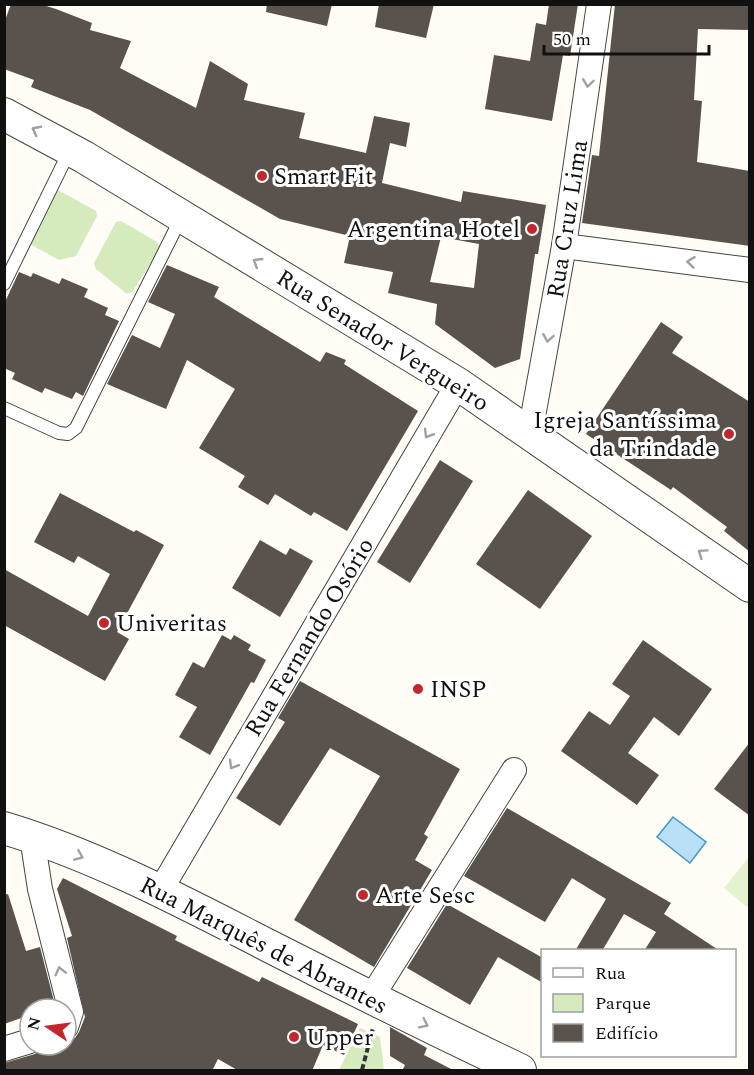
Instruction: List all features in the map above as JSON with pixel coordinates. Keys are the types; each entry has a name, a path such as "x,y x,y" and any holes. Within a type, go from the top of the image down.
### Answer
{"street":[{"name":"Rua Cruz Lima","path":"530,433 564,246 599,4"},
{"name":"Rua Senador Vergueiro","path":"4,114 70,149 458,384 750,586"},
{"path":"564,246 750,270"},
{"name":"Rua Fernando Osório","path":"160,891 458,384"},
{"path":"375,1001 514,770"},
{"path":"18,832 40,889 66,997"},
{"name":"Rua Marquês de Abrantes","path":"18,832 160,891 375,1001 520,1071"}],"lane":[{"path":"4,284 70,149"},
{"path":"4,408 59,433 68,434 76,428 181,216"}],"path":[{"path":"362,1071 375,1001"}],"green space":[{"path":"58,190 96,211 97,216 76,256 59,260 28,243 53,192"},
{"path":"121,221 157,242 160,248 132,292 127,294 96,269 94,263 116,222"},
{"path":"749,857 749,904 747,907 724,888"},
{"path":"360,1028 380,1037 384,1070 339,1070"}],"water":[{"path":"673,817 706,842 690,863 657,837"}],"building":[{"path":"11,4 40,4 92,23 90,30 131,41 120,68 196,108 210,61 248,84 244,100 305,113 299,138 366,153 374,116 410,123 406,147 390,143 382,183 461,202 463,191 546,205 538,254 535,254 520,359 495,368 435,324 437,304 388,293 393,272 344,263 350,236 280,219 90,110 31,87 34,80 4,69 4,23","holes":["441,237 479,244 474,288 430,282"]},
{"path":"267,4 332,4 327,26 266,12"},
{"path":"379,4 434,4 426,38 375,27"},
{"path":"549,4 578,4 570,56 563,55 552,121 485,109 494,55 530,61 536,23 546,25"},
{"path":"615,4 750,4 750,30 698,29 694,100 702,101 697,162 750,171 750,246 582,223 592,155 599,156"},
{"path":"167,265 219,287 214,297 320,362 326,352 346,360 344,364 418,411 347,531 314,512 311,516 275,494 268,505 238,487 245,476 199,448 235,389 187,360 166,409 107,384 132,335 160,348 175,314 148,302"},
{"path":"19,272 31,277 33,273 59,284 62,278 88,289 84,297 108,308 105,315 119,321 83,396 76,392 72,399 45,388 42,393 12,379 15,373 4,368 4,304"},
{"path":"661,322 683,337 672,353 750,402 750,552 724,531 727,527 673,487 671,490 586,434"},
{"path":"440,460 473,481 410,583 377,562"},
{"path":"528,490 592,536 540,609 476,564"},
{"path":"60,493 164,545 117,632 129,639 105,681 4,625 4,569 88,616 110,574 78,556 74,563 34,542"},
{"path":"260,540 286,555 290,548 313,561 280,617 232,588"},
{"path":"222,635 231,640 234,635 251,645 248,650 266,660 210,755 179,737 197,707 175,695 193,662 204,668"},
{"path":"643,640 712,689 679,736 654,717 628,753 659,775 637,805 561,751 589,711 610,725 630,696 612,684"},
{"path":"300,681 460,769 424,834 428,837 415,860 432,870 374,967 294,920 380,776 330,748 280,826 236,798 285,722 278,718"},
{"path":"750,742 750,816 714,789"},
{"path":"507,808 671,903 664,914 717,949 645,949 656,932 624,914 603,949 576,949 606,899 572,878 545,922 464,876"},
{"path":"63,878 177,936 175,940 259,982 262,977 358,1024 344,1055 323,1045 312,1071 239,1071 218,1059 212,1071 4,1071 4,1063 25,1057 78,1057 78,1034 85,1017 67,938 72,936 57,889"},
{"path":"8,894 26,951 40,947 53,997 18,997 18,1019 4,1024 4,895"},
{"path":"447,904 541,957 541,982 498,957 470,1005 407,968"},
{"path":"390,1027 427,1048 424,1055 455,1071 402,1071 405,1065 390,1056"}],"place":[{"name":"Smart Fit","path":"262,176"},
{"name":"Argentina Hotel","path":"532,229"},
{"name":"Igreja Santíssima da Trindade","path":"729,434"},
{"name":"Univeritas","path":"104,623"},
{"name":"INSP","path":"418,689"},
{"name":"Arte Sesc","path":"363,895"},
{"name":"Upper","path":"294,1037"}]}
